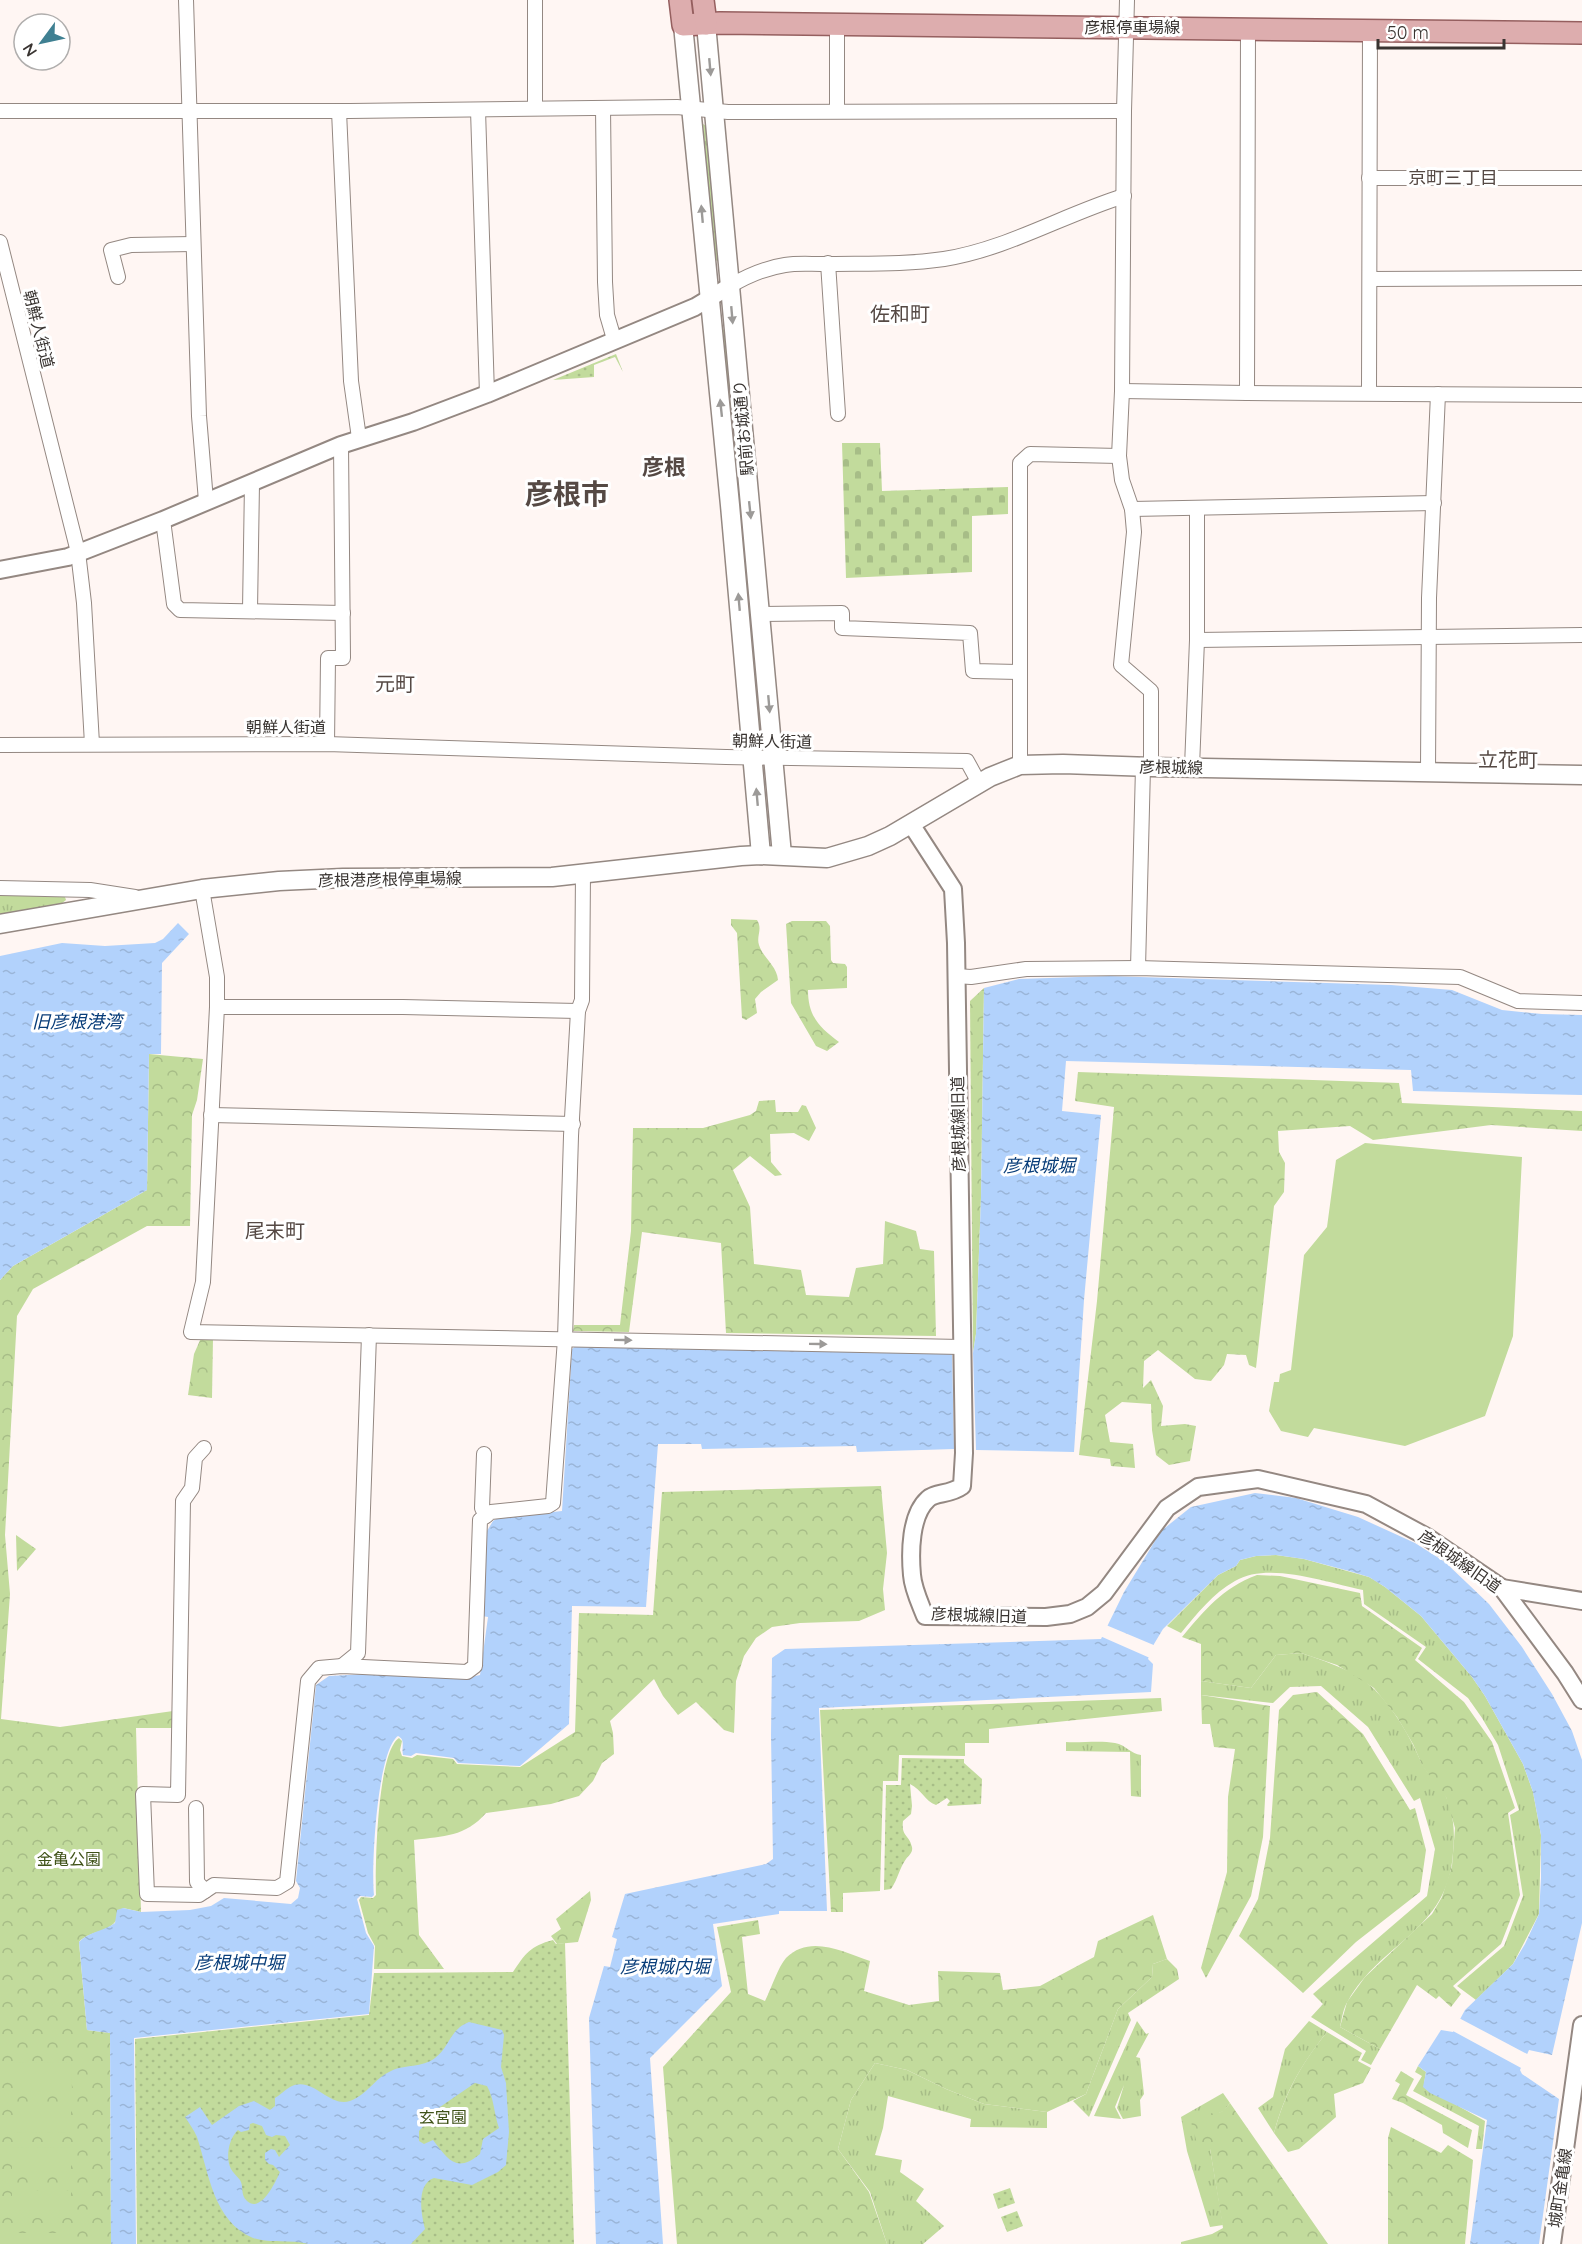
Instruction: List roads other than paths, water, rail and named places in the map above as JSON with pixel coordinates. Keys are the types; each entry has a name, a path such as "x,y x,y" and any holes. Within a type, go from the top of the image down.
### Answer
{"main road":[{"name":"駅前お城通り","path":"680,0 710,297 761,855"},
{"name":"駅前お城通り","path":"703,0 782,855"},
{"name":"彦根停車場線","path":"683,25 1126,26 1582,33"},
{"name":"彦根城線","path":"782,855 827,858 868,846 911,824 979,783 1020,765 1038,763 1582,776"},
{"name":"彦根港彦根停車場線","path":"0,924 202,889 299,880 552,877 583,872 782,855"}],"street":[{"path":"186,0 199,416 206,501"},
{"path":"535,108 536,0"},
{"path":"1127,0 1122,391 1119,456 1122,480 1132,509 1134,532 1121,665 1151,691 1138,968"},
{"path":"837,24 837,111"},
{"path":"1247,393 1248,28"},
{"path":"1369,392 1370,30"},
{"path":"0,111 339,111 677,107 713,111 1124,111"},
{"path":"603,108 605,282 607,315 614,339"},
{"path":"478,110 487,394"},
{"path":"339,111 351,381 359,438"},
{"path":"1369,178 1582,178"},
{"path":"0,570 69,557 341,445 413,422 487,394 614,339 696,307 710,297 765,269 786,265 944,259 1001,244 1091,206 1124,196"},
{"name":"朝鮮人街道","path":"0,242 78,552 84,603 92,744 327,744 774,758 967,761 979,783"},
{"path":"118,277 111,250 131,244 193,244"},
{"path":"828,264 838,414"},
{"path":"1370,279 1582,278"},
{"path":"1122,391 1582,395"},
{"path":"1428,772 1429,598 1438,394"},
{"path":"327,744 328,658 343,658 341,445"},
{"path":"1020,765 1020,463 1030,454 1119,456"},
{"path":"250,610 252,483"},
{"path":"1132,509 1434,503"},
{"path":"1192,767 1197,640 1197,508"},
{"path":"163,520 174,604 180,610 343,613"},
{"path":"760,614 842,614 842,628 970,633 973,670 1020,672"},
{"path":"1197,640 1582,635"},
{"path":"0,745 92,744"},
{"name":"彦根城線旧道","path":"911,824 953,889 956,976 962,1486 954,1493 930,1497 913,1522 912,1576 925,1616 1046,1617 1070,1614 1087,1607 1104,1593 1167,1508 1198,1487 1258,1479 1366,1504 1427,1537 1502,1588 1565,1673 1582,1700"},
{"path":"204,1448 195,1458 192,1488 183,1501 178,1795 143,1794 147,1894 199,1895 214,1885 277,1888 287,1882 308,1681 319,1668 342,1666 467,1672 475,1666 480,1520 491,1512 548,1506 553,1503 565,1339 571,1136 578,1011 582,1000 583,872"},
{"path":"0,888 90,890 146,898"},
{"path":"202,889 217,977 217,1007 203,1282 191,1332 961,1347"},
{"path":"956,976 972,977 1026,969 1138,968 1460,977 1518,1001 1582,1003"},
{"path":"217,1007 403,1007 578,1011"},
{"path":"211,1116 573,1124"},
{"path":"342,1666 358,1653 369,1335"},
{"path":"484,1454 482,1508 486,1516"},
{"path":"1502,1588 1582,1601"},
{"path":"196,1808 197,1882 205,1891"},
{"name":"城町金亀線","path":"1552,2244 1582,2025"}],"water":[{"name":"旧彦根港湾","path":"178,923 189,934 162,963 161,1054 149,1054 147,1190 13,1266 0,1280 0,956 62,943 105,946 155,943 163,939"},
{"name":"彦根城堀","path":"1109,976 1391,985 1452,990 1502,1010 1582,1015 1582,1095 1413,1091 1411,1070 1066,1061 1062,1111 1101,1115 1084,1300 1074,1452 976,1450 973,1353 976,1334 981,1198 984,988 1019,979"},
{"name":"彦根城中堀","path":"578,1344 952,1350 954,1449 857,1452 856,1446 702,1449 701,1444 658,1444 646,1607 572,1606 569,1724 520,1766 458,1763 454,1758 416,1753 411,1756 403,1755 403,1742 398,1736 391,1746 380,1786 377,1811 374,1895 372,1897 360,1896 357,1899 366,1933 374,1946 369,2014 134,2038 136,2244 111,2244 110,2033 87,2030 79,1942 115,1923 117,1910 123,1908 141,1912 190,1910 211,1906 224,1898 291,1904 298,1898 300,1888 296,1881 316,1685 329,1676 385,1673 466,1678 480,1675 488,1617 482,1616 487,1531 493,1521 498,1518 562,1511 572,1349"},
{"name":"彦根城内堀","path":"1255,1493 1296,1498 1358,1517 1415,1543 1445,1562 1489,1604 1522,1647 1572,1731 1582,1760 1582,1923 1552,2055 1529,2050 1520,2070 1522,2074 1559,2099 1539,2244 1470,2244 1487,2120 1430,2093 1423,2087 1426,2072 1418,2066 1441,2030 1453,2032 1465,2010 1513,1964 1539,1914 1541,1835 1533,1792 1523,1764 1472,1677 1421,1616 1369,1577 1304,1559 1276,1555 1240,1560 1236,1566 1218,1575 1163,1629 1148,1659 1153,1664 1151,1692 819,1708 827,1911 779,1911 779,1914 713,1924 722,1986 650,2058 663,2244 596,2244 589,2018 604,1966 610,1967 617,1939 612,1937 625,1894 766,1864 773,1859 772,1658 785,1649 1101,1639 1124,1592 1161,1531 1191,1507"},
{"path":"469,2022 502,2030 504,2035 501,2067 506,2083 509,2132 506,2165 498,2172 472,2185 434,2178 428,2181 424,2186 421,2200 425,2229 411,2244 308,2244 266,2241 253,2238 229,2220 214,2195 197,2137 185,2117 200,2107 212,2125 239,2106 254,2101 270,2110 275,2106 275,2098 298,2084 313,2088 335,2100 350,2101 391,2071 425,2063 435,2058 462,2025","holes":["475,2083 487,2086 499,2128 483,2139 480,2154 472,2160 465,2163 453,2162 433,2140 424,2144 419,2141 419,2131 440,2107","250,2124 262,2126 266,2135 285,2136 290,2145 279,2157 275,2150 271,2149 265,2153 265,2160 280,2172 263,2200 252,2204 244,2196 241,2182 229,2164 228,2153 235,2133 238,2130 241,2132 249,2130"]}],"district":[{"name":"京町三丁目","path":"1453,178"},
{"name":"佐和町","path":"900,314"},
{"name":"彦根","path":"664,467"},
{"name":"彦根市","path":"567,494"},
{"name":"元町","path":"395,684"},
{"name":"立花町","path":"1508,760"},
{"name":"尾末町","path":"275,1231"}],"park label":[{"name":"金亀公園","path":"69,1859"},
{"name":"玄宮園","path":"443,2117"}]}
